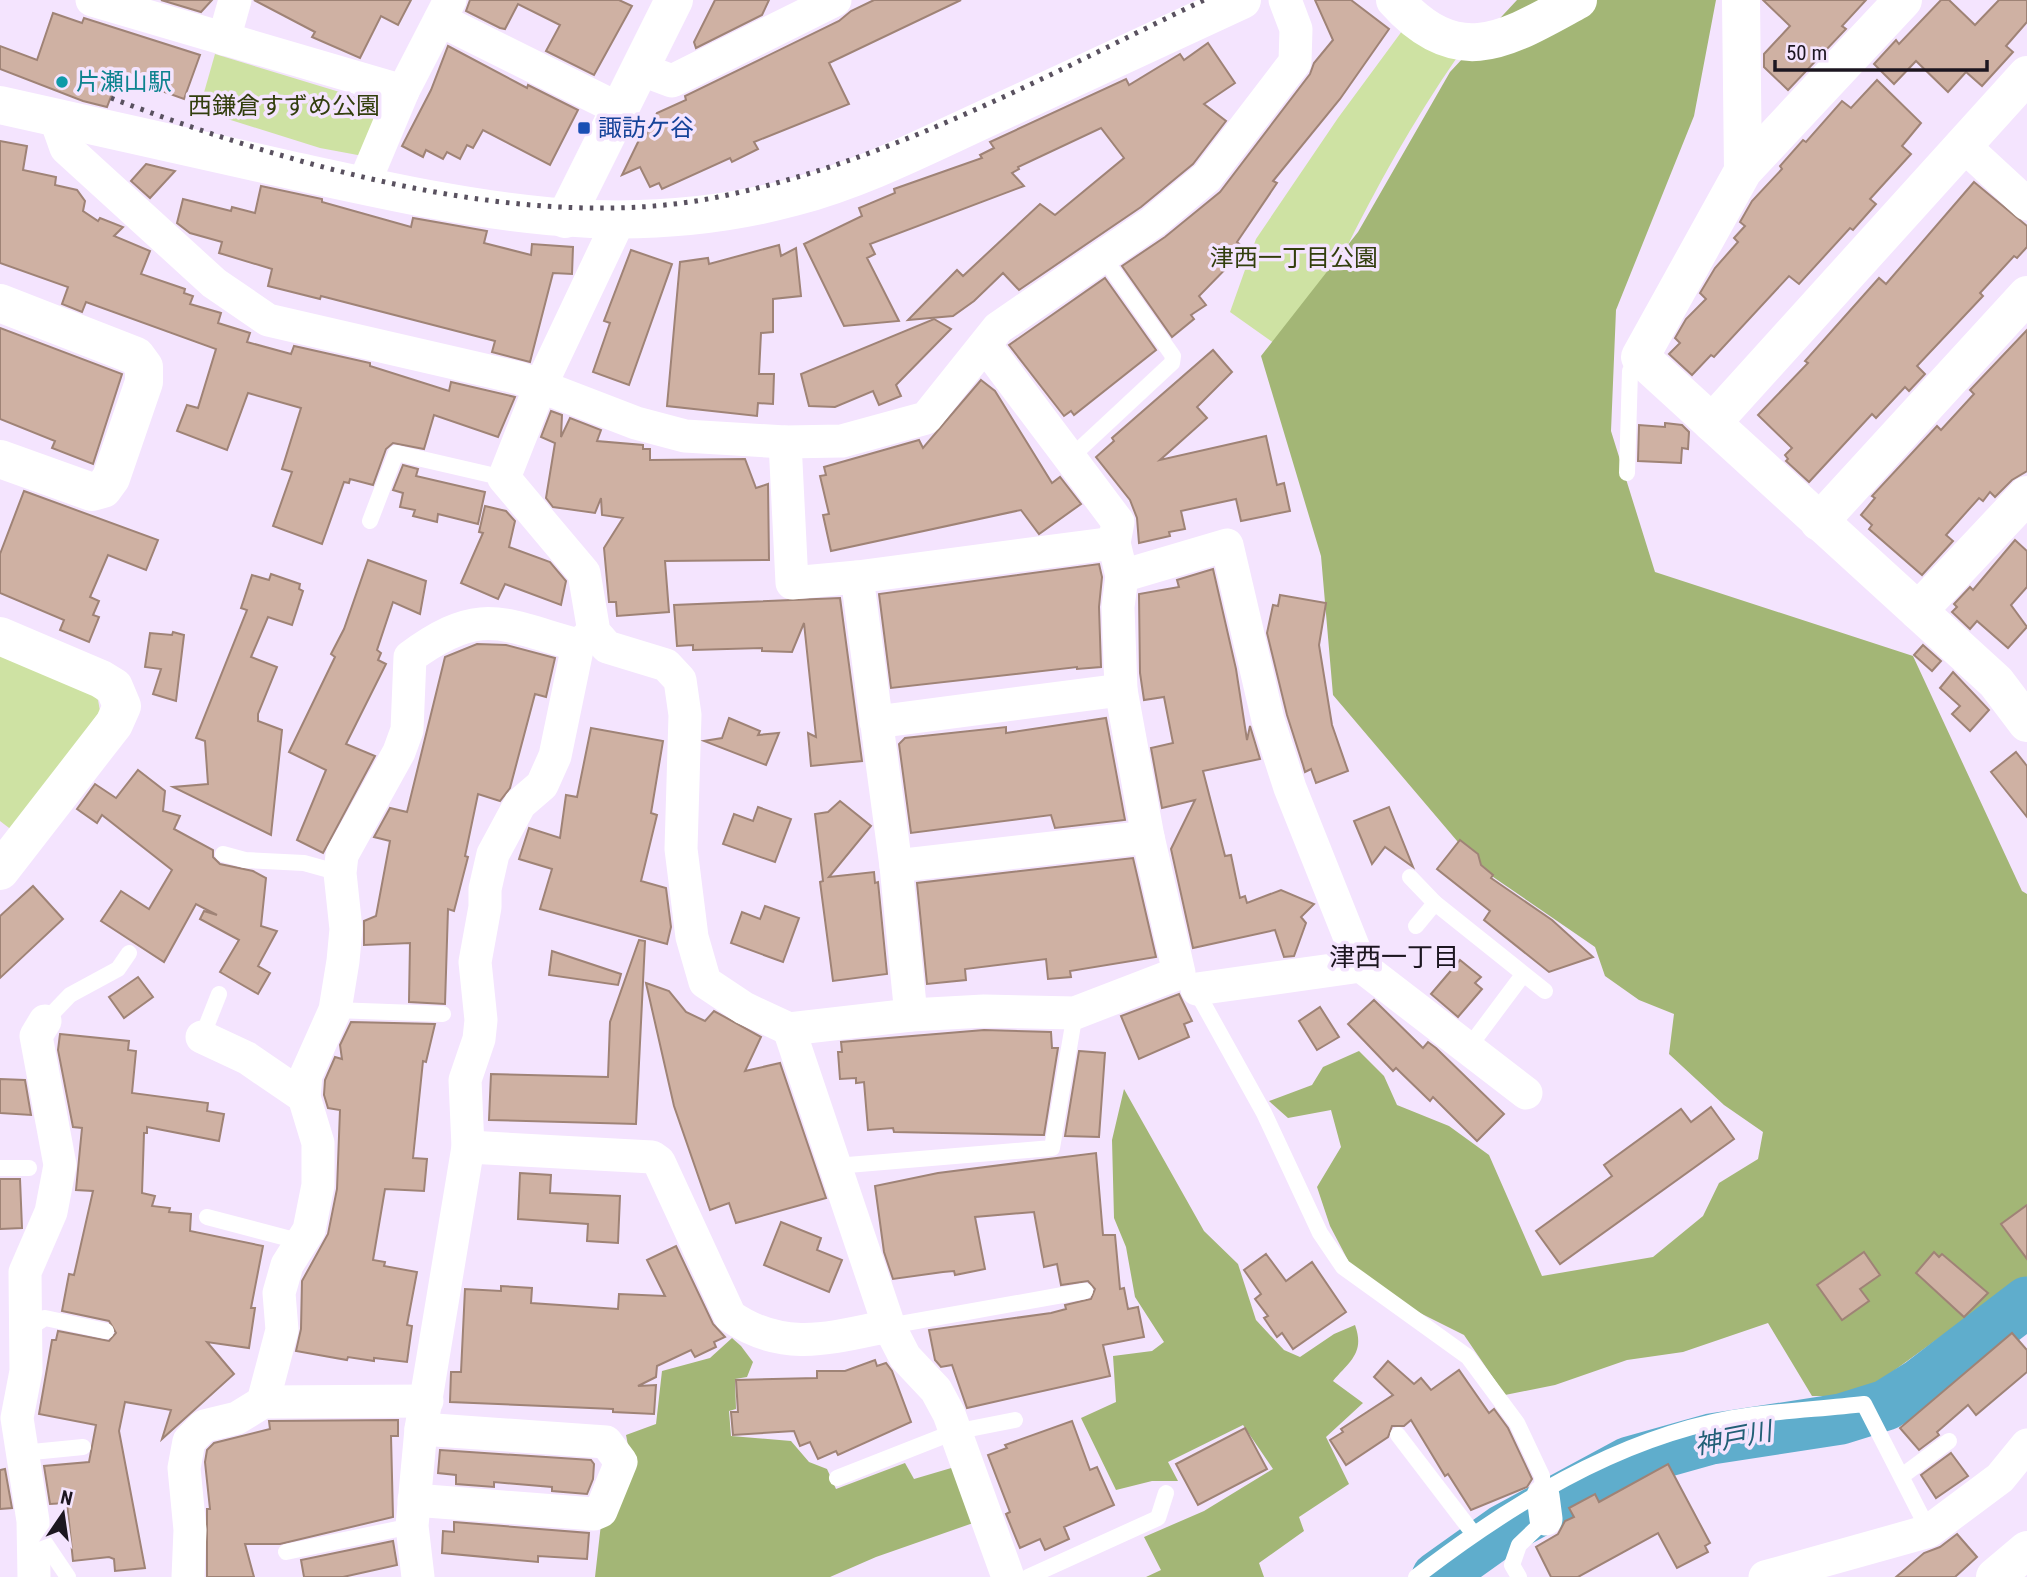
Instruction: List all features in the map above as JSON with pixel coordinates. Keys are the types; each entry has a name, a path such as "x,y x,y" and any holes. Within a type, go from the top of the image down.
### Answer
{"street":[{"path":"92,0 403,91"},
{"path":"224,39 235,0"},
{"path":"565,219 674,0"},
{"path":"640,69 672,80 835,0"},
{"path":"0,105 363,186 503,213 565,219 619,220 720,213 795,197 876,169 1242,0"},
{"path":"55,117 66,148 214,283 268,320 519,378 636,423 685,436 785,442 842,441 926,418 998,328 1153,222 1207,177 1295,62 1296,29 1285,0"},
{"path":"1395,0 1406,13 1451,41 1482,44 1516,33 1578,0"},
{"path":"1741,0 1743,171"},
{"path":"1903,0 1743,171 1640,357 1996,682 2027,723"},
{"path":"363,186 403,91 445,10 620,109"},
{"path":"1712,423 2027,75"},
{"path":"1963,145 2027,204"},
{"path":"418,1577 413,1513 424,1415 468,1147 465,1080 479,1039 481,1020 475,961 485,907 485,889 493,853 520,804 542,785 555,756 586,638 584,573 504,478 540,387 619,220"},
{"path":"1819,522 2027,295"},
{"path":"0,303 136,356 144,367 144,382 111,478 103,489 92,492 0,459"},
{"path":"985,345 1118,522 1114,543 1122,576 1118,607 1121,690 1148,837 1188,981"},
{"path":"785,442 792,583 1114,543"},
{"path":"1918,611 2023,508"},
{"path":"1122,576 1227,545 1268,720 1290,788 1361,966 1526,1093"},
{"path":"857,577 896,866 911,1015"},
{"path":"263,1402 282,1330 279,1293 287,1265 309,1230 317,1185 318,1143 304,1097 306,1075 335,1010 346,929 340,873 342,856 399,752 407,730 410,657 454,629 491,621 586,638 666,665 680,680 685,715 681,849 692,937 705,982 744,1008 789,1029 911,1015 984,1011 1074,1013 1188,981 1361,966"},
{"path":"0,636 101,679 114,687 122,705 114,724 0,872"},
{"path":"876,722 1121,690"},
{"path":"896,866 1148,837"},
{"path":"34,1577 33,1527 17,1418 26,1371 26,1330 13,1272 51,1212 60,1165 36,1036 45,1021"},
{"path":"789,1029 890,1326 905,1357 936,1390 1008,1577"},
{"path":"202,1037 247,1058 304,1097"},
{"path":"468,1147 653,1157 659,1162 730,1316 762,1334 810,1341 890,1326"},
{"path":"188,1577 190,1530 184,1468 189,1441 204,1426 237,1418 263,1402 424,1415 606,1442 621,1462 601,1511 594,1514 413,1513"},
{"path":"1765,1577 1929,1531 2000,1478 2027,1446"},
{"path":"1996,1577 2027,1550"}],"lane":[{"path":"1070,458 1172,363 1173,356 1103,257"},
{"path":"1627,473 1630,371 1640,357"},
{"path":"370,521 396,453 504,478"},
{"path":"223,854 245,860 304,863 340,873"},
{"path":"1410,877 1435,903 1522,976 1545,991"},
{"path":"1416,926 1435,903"},
{"path":"45,1021 70,995 118,969 129,953"},
{"path":"1469,1047 1522,976"},
{"path":"1188,981 1264,1113 1320,1233 1343,1267 1468,1357 1517,1423 1542,1476 1544,1502 1519,1545 1512,1565 1519,1577"},
{"path":"202,1037 219,994"},
{"path":"335,1010 443,1014"},
{"path":"836,1166 1052,1147 1074,1013"},
{"path":"0,1168 29,1168"},
{"path":"207,1217 302,1242"},
{"path":"890,1326 1085,1291"},
{"path":"26,1330 45,1318 106,1331"},
{"path":"1416,1577 1473,1533 1544,1502 1591,1465 1677,1433 1731,1418 1864,1404 1929,1531"},
{"path":"836,1478 954,1433 1015,1420"},
{"path":"1398,1435 1473,1533"},
{"path":"1902,1476 1949,1441"},
{"path":"22,1453 83,1447"},
{"path":"1028,1577 1158,1518 1166,1493"},
{"path":"286,1552 413,1513"},
{"path":"33,1527 68,1577"}],"green space":[{"path":"1517,0 1716,0 1694,116 1616,310 1611,431 1655,572 1913,656 2022,891 2027,894 2027,1285 1943,1335 1870,1388 1836,1396 1812,1396 1768,1323 1683,1352 1627,1360 1555,1385 1505,1395 1464,1335 1416,1311 1352,1268 1330,1226 1317,1187 1341,1147 1331,1110 1288,1118 1269,1101 1312,1085 1323,1067 1359,1051 1384,1076 1397,1105 1449,1126 1489,1155 1542,1276 1653,1257 1703,1216 1719,1183 1758,1159 1763,1132 1724,1105 1669,1054 1674,1014 1639,1000 1605,976 1595,947 1480,868 1333,695 1321,556 1261,356 1358,232 1450,72"},
{"name":"津西一丁目公園","path":"1405,27 1458,56 1411,129 1369,203 1295,358 1230,312 1256,239 1338,118"},
{"name":"西鎌倉すずめ公園","path":"215,54 379,104 382,116 363,156 320,148 199,110"},
{"path":"0,653 91,692 98,700 100,711 13,831 0,821"},
{"path":"1124,1089 1204,1231 1238,1264 1256,1320 1284,1350 1300,1357 1334,1334 1355,1325 1358,1335 1354,1356 1333,1381 1363,1403 1326,1437 1349,1484 1299,1517 1304,1531 1259,1563 1264,1577 1146,1577 1161,1570 1144,1537 1204,1511 1273,1469 1243,1425 1168,1462 1178,1481 1152,1481 1116,1490 1081,1418 1116,1402 1113,1356 1152,1351 1164,1342 1135,1297 1126,1247 1114,1218 1112,1140"},
{"path":"732,1338 753,1362 747,1377 735,1379 736,1409 729,1411 731,1436 791,1441 809,1462 827,1469 836,1489 905,1463 914,1479 958,1466 976,1522 876,1557 830,1577 595,1577 601,1524 631,1461 626,1435 656,1424 662,1371 710,1358"}],"building":[{"path":"161,0 212,0 201,12"},
{"path":"254,0 411,0 398,25 381,16 360,58 312,37 315,32"},
{"path":"470,0 619,0 632,6 594,75 546,51 560,25 518,4 505,29 500,28 466,11"},
{"path":"715,0 769,0 762,15 696,48 694,42"},
{"path":"874,0 961,0 829,63 849,104 754,142 758,149 732,162 730,158 662,189 659,183 650,187 640,167 622,175 640,138 644,139 657,113 686,100 685,96 839,21 851,11"},
{"path":"1315,0 1351,0 1389,29 1340,99 1273,181 1277,183 1237,242 1245,249 1199,296 1206,305 1191,315 1194,319 1172,337 1122,266 1165,237 1220,192 1310,74 1314,63 1333,40"},
{"path":"1763,0 1866,0 1842,26 1846,29 1788,90 1764,67 1764,54 1790,26"},
{"path":"1941,0 1949,0 1975,25 1999,0 2027,0 2027,22 2006,46 2013,52 1982,86 1966,72 1948,92 1916,61 1894,84 1874,64 1896,40 1899,44"},
{"path":"53,13 82,23 84,18 200,55 184,99 134,81 125,91 128,82 118,78 107,107 83,101 0,69 0,46 37,60"},
{"path":"1208,43 1235,83 1204,104 1226,121 1193,164 1141,207 1019,290 1003,273 974,301 953,316 908,320 957,270 963,276 1040,204 1055,215 1124,158 1101,128 1018,167 1019,169 1012,173 1024,186 870,244 875,254 867,258 899,321 844,326 804,244 862,216 859,208 895,193 894,189 982,158 980,155 994,148 990,142 1126,79 1129,85 1180,54 1184,60"},
{"path":"448,46 527,88 528,85 578,110 550,165 483,130 473,148 467,145 460,159 447,152 443,159 426,150 423,157 402,146 431,90"},
{"path":"1877,80 1921,123 1902,146 1911,154 1870,199 1876,204 1853,230 1850,228 1799,284 1789,276 1714,357 1711,355 1692,375 1669,354 1680,343 1675,338 1686,319 1706,299 1700,293 1715,268 1738,242 1734,238 1745,226 1740,222 1752,201 1782,169 1780,166 1803,140 1806,142 1842,101 1851,108"},
{"path":"0,141 27,146 23,170 56,177 55,185 77,190 85,201 83,211 98,221 100,218 123,227 114,236 150,251 141,274 185,289 184,293 193,296 190,304 221,313 218,323 250,333 247,342 291,354 294,346 370,363 370,366 449,391 451,382 515,397 498,437 434,415 424,449 393,443 386,449 373,485 350,479 349,483 344,482 322,544 273,526 292,472 282,469 301,408 248,393 227,450 177,431 187,405 198,408 216,349 86,302 82,312 62,304 68,287 0,263"},
{"path":"146,164 175,171 150,198 131,181"},
{"path":"1974,182 2027,226 2027,247 2017,258 2014,256 1980,293 1983,296 1917,366 1925,374 1909,391 1905,387 1876,418 1872,414 1809,482 1786,461 1788,459 1785,455 1792,448 1758,415 1808,363 1805,361 1879,278 1886,284"},
{"path":"261,186 322,199 322,202 411,227 413,218 487,231 484,243 531,255 532,244 573,247 572,274 553,273 530,362 492,352 495,341 321,296 320,299 268,286 272,269 219,253 222,242 190,233 177,223 183,199 231,211 232,207 255,213"},
{"path":"779,245 781,256 796,248 801,296 773,299 773,332 761,333 759,374 774,374 773,404 758,403 757,416 667,406 680,262 708,258 709,264"},
{"path":"631,250 672,264 629,385 593,372 610,323 604,321"},
{"path":"1105,278 1156,350 1074,415 1071,411 1064,416 1009,345"},
{"path":"934,319 951,329 896,385 901,396 879,405 873,391 835,407 809,406 801,374"},
{"path":"0,328 122,374 93,464 52,448 55,441 0,419"},
{"path":"2027,330 2027,471 2012,480 1995,497 1990,492 1983,501 1979,498 1946,535 1953,541 1922,575 1869,529 1872,525 1861,515 1875,498 1872,496 1937,426 1941,430 1974,394 1970,390"},
{"path":"1213,350 1232,372 1197,407 1207,418 1160,460 1266,436 1277,485 1284,483 1290,511 1241,521 1236,499 1181,511 1185,529 1169,532 1170,536 1139,543 1137,518 1130,500 1096,457 1114,441 1112,438"},
{"path":"981,380 995,391 1052,483 1060,477 1081,504 1039,534 1021,510 831,551 823,515 829,514 820,476 826,475 824,467 919,440 923,448"},
{"path":"551,411 562,415 561,437 570,418 601,430 597,441 643,445 643,449 650,449 650,460 745,459 756,488 768,484 769,560 665,561 669,612 617,616 616,602 609,602 604,548 623,518 602,515 601,498 595,513 553,507 546,498 555,443 541,437"},
{"path":"1665,423 1682,425 1689,432 1688,449 1682,448 1681,463 1638,461 1639,425 1665,427"},
{"path":"403,465 418,469 416,476 485,492 478,524 438,514 437,522 413,516 415,510 400,507 403,493 393,490"},
{"path":"24,491 158,540 146,570 108,555 90,597 99,601 93,615 99,617 89,642 60,630 64,620 0,593 0,554"},
{"path":"485,506 506,511 515,521 509,547 550,562 566,581 561,605 505,584 498,599 461,583 483,533 479,532"},
{"path":"2015,540 2027,551 2027,587 2011,605 2027,627 2008,648 1977,621 1970,629 1952,612 1957,607 1954,604 1970,587 1973,590"},
{"path":"368,560 426,581 420,614 393,602 377,650 381,653 378,660 386,664 346,744 375,756 323,853 297,840 326,770 289,752 335,657 331,654 344,629"},
{"path":"1099,564 1102,577 1099,607 1101,667 1077,667 891,688 879,594"},
{"path":"1213,569 1236,669 1247,740 1250,726 1260,759 1203,771 1225,856 1231,855 1240,898 1245,896 1247,903 1281,890 1314,904 1301,917 1306,923 1294,956 1284,957 1275,930 1193,948 1171,849 1195,800 1162,808 1151,748 1173,743 1164,697 1144,700 1140,673 1139,594 1179,587 1177,580"},
{"path":"271,574 300,584 299,589 303,591 292,625 268,617 251,657 277,667 258,714 258,721 282,730 271,835 173,787 208,784 205,741 196,738 247,610 241,608 252,575 269,580"},
{"path":"1280,595 1326,603 1319,645 1332,725 1348,771 1316,783 1311,769 1305,772 1287,715 1267,633 1273,605 1278,606"},
{"path":"840,598 862,761 811,766 808,733 816,737 804,623 792,652 762,651 762,648 693,650 693,645 677,646 674,605"},
{"path":"173,632 184,635 176,701 153,694 161,669 145,667 150,633 172,635"},
{"path":"477,644 506,645 555,658 546,697 535,694 510,788 500,801 478,794 465,856 468,857 454,911 448,909 445,1004 409,1002 410,943 364,945 364,921 376,916 390,841 374,837 390,808 407,812 445,657"},
{"path":"1923,645 1941,661 1932,671 1914,655"},
{"path":"1953,672 1989,710 1970,731 1952,714 1960,706 1940,688"},
{"path":"729,718 760,731 758,735 779,733 766,765 704,741 722,738"},
{"path":"1106,718 1125,820 1055,828 1051,815 911,833 899,744 905,738 1006,727 1006,733"},
{"path":"591,728 663,741 651,813 657,815 641,881 666,888 671,927 667,944 540,909 552,869 519,859 529,828 560,838 566,795 577,797"},
{"path":"2016,752 2027,766 2027,817 1991,772"},
{"path":"138,770 165,791 163,811 180,816 174,829 213,850 213,857 220,864 253,871 266,878 261,926 277,931 258,966 270,973 258,994 220,972 239,940 200,919 204,911 217,915 196,904 164,962 101,921 121,891 149,909 172,870 102,815 97,823 77,809 95,784 116,798"},
{"path":"840,801 871,826 829,877 874,872 875,883 878,882 887,974 833,981 820,882 823,881 815,814 828,812"},
{"path":"758,807 791,819 775,862 723,844 734,814 753,821"},
{"path":"1389,807 1413,867 1385,847 1372,864 1354,821"},
{"path":"1460,840 1478,854 1481,865 1493,875 1491,878 1552,920 1593,957 1549,972 1484,920 1490,911 1437,869"},
{"path":"1133,858 1156,957 1070,971 1071,977 1048,979 1046,959 965,969 966,980 927,984 917,883"},
{"path":"33,886 63,919 0,978 0,916"},
{"path":"765,906 799,918 783,962 731,943 742,912 760,919"},
{"path":"639,940 645,941 636,1124 489,1120 491,1074 608,1077 610,1022"},
{"path":"552,951 621,974 618,985 549,975"},
{"path":"1460,960 1481,977 1475,983 1482,989 1458,1017 1431,994"},
{"path":"138,977 153,997 124,1018 109,997"},
{"path":"646,983 669,991 686,1012 705,1021 714,1011 761,1037 745,1071 780,1063 826,1198 736,1223 729,1203 710,1210 674,1106"},
{"path":"1179,994 1192,1021 1184,1024 1189,1037 1139,1059 1121,1016"},
{"path":"1374,1000 1423,1048 1428,1042 1436,1048 1504,1114 1477,1141 1433,1097 1430,1101 1396,1068 1393,1071 1348,1024"},
{"path":"1320,1007 1339,1037 1317,1050 1299,1021"},
{"path":"351,1022 435,1024 426,1062 423,1061 413,1158 427,1159 424,1191 385,1189 373,1260 385,1262 384,1266 417,1272 407,1325 412,1326 407,1362 348,1357 347,1360 296,1351 301,1329 302,1281 328,1234 337,1189 340,1110 328,1108 324,1095 325,1080 335,1057 342,1059 340,1045"},
{"path":"984,1030 1051,1032 1052,1048 1058,1048 1044,1135 894,1132 893,1128 868,1130 864,1082 856,1083 856,1078 840,1079 838,1052 842,1052 841,1042"},
{"path":"60,1034 129,1041 128,1050 136,1051 132,1093 208,1103 207,1111 224,1114 219,1141 147,1127 147,1133 144,1133 142,1193 155,1196 152,1206 170,1208 169,1212 191,1214 190,1231 263,1246 251,1308 255,1308 249,1348 207,1342 234,1374 162,1439 171,1410 125,1402 119,1431 145,1568 115,1571 114,1559 109,1557 73,1561 67,1503 50,1504 44,1466 89,1462 96,1425 39,1414 52,1340 56,1340 58,1331 109,1341 116,1333 109,1321 62,1311 69,1274 74,1275 93,1191 76,1190 82,1128 73,1127 58,1050"},
{"path":"1079,1051 1105,1053 1099,1137 1065,1136"},
{"path":"0,1079 25,1080 31,1115 0,1113"},
{"path":"1711,1107 1734,1139 1560,1264 1536,1231 1612,1176 1604,1165 1681,1109 1691,1122"},
{"path":"1096,1153 1103,1235 1115,1235 1120,1289 1124,1288 1128,1309 1138,1307 1144,1337 1103,1345 1110,1376 967,1408 952,1365 941,1367 935,1360 929,1330 1051,1313 1066,1309 1065,1305 1091,1299 1095,1289 1088,1281 1061,1285 1057,1264 1044,1267 1034,1212 975,1217 985,1269 955,1275 954,1271 893,1279 884,1252 875,1186 938,1173"},
{"path":"520,1173 551,1175 550,1193 620,1196 618,1243 587,1241 588,1224 518,1219"},
{"path":"0,1179 20,1179 22,1228 0,1229"},
{"path":"2027,1205 2027,1259 2001,1224"},
{"path":"781,1222 821,1238 817,1250 842,1260 829,1292 764,1265"},
{"path":"676,1246 713,1324 725,1337 714,1342 716,1347 695,1357 691,1350 657,1366 656,1377 638,1386 656,1385 654,1414 613,1412 613,1409 450,1402 451,1372 461,1372 465,1289 501,1291 501,1286 532,1288 531,1303 618,1309 619,1294 665,1296 647,1260"},
{"path":"1864,1252 1880,1275 1860,1289 1869,1301 1842,1320 1817,1285"},
{"path":"1934,1252 1939,1257 1942,1254 1988,1293 1964,1317 1916,1273"},
{"path":"1266,1254 1286,1281 1312,1262 1346,1312 1293,1349 1282,1333 1277,1337 1264,1318 1268,1316 1255,1299 1261,1294 1244,1270"},
{"path":"2012,1333 2027,1350 2027,1372 1976,1415 1968,1405 1937,1432 1939,1435 1919,1450 1900,1428"},
{"path":"875,1360 877,1366 886,1363 892,1371 911,1422 838,1455 836,1451 818,1459 810,1442 800,1446 794,1431 733,1435 731,1412 738,1412 736,1380 817,1378 817,1371 845,1371"},
{"path":"1388,1361 1414,1384 1421,1378 1431,1390 1459,1370 1489,1413 1494,1409 1508,1428 1532,1479 1527,1487 1471,1510 1448,1474 1445,1476 1411,1420 1404,1426 1392,1426 1388,1437 1346,1465 1330,1440 1343,1432 1341,1429 1393,1395 1374,1377"},
{"path":"398,1420 398,1436 391,1436 393,1517 280,1544 245,1544 254,1577 207,1577 207,1509 210,1509 205,1462 207,1450 214,1443 270,1429 269,1421"},
{"path":"1072,1421 1090,1470 1097,1467 1114,1505 1064,1527 1069,1539 1045,1550 1040,1539 1020,1548 1006,1514 1010,1512 988,1455 1007,1448 1005,1445"},
{"path":"1245,1428 1267,1469 1198,1505 1176,1464"},
{"path":"440,1450 591,1460 594,1464 593,1479 587,1494 552,1491 552,1487 494,1482 494,1487 456,1484 456,1475 438,1473"},
{"path":"1951,1453 1968,1476 1936,1498 1921,1475"},
{"path":"1668,1464 1710,1543 1705,1546 1708,1552 1677,1568 1658,1533 1578,1577 1551,1577 1536,1547 1558,1534 1565,1521 1574,1517 1569,1508 1595,1494 1599,1502"},
{"path":"5,1469 12,1508 0,1509 0,1470"},
{"path":"454,1522 589,1533 587,1559 538,1556 538,1562 442,1553 443,1531 454,1532"},
{"path":"1957,1534 1977,1557 1955,1577 1896,1577 1924,1553 1940,1547"},
{"path":"393,1541 397,1565 343,1577 304,1577 301,1560"}],"waterway":[{"name":"神戸川","path":"1437,1577 1503,1530 1629,1462 1711,1439 1841,1419 1886,1405 1921,1383 2027,1302"}],"railway":[{"path":"111,98 254,147 331,169 410,187 490,200 568,207 645,207 718,197 782,182 844,162 967,114 1204,0"}],"place":[{"name":"片瀬山駅","path":"62,82"},
{"name":"諏訪ケ谷","path":"584,128"}],"district":[{"name":"津西一丁目","path":"1394,957"}]}
